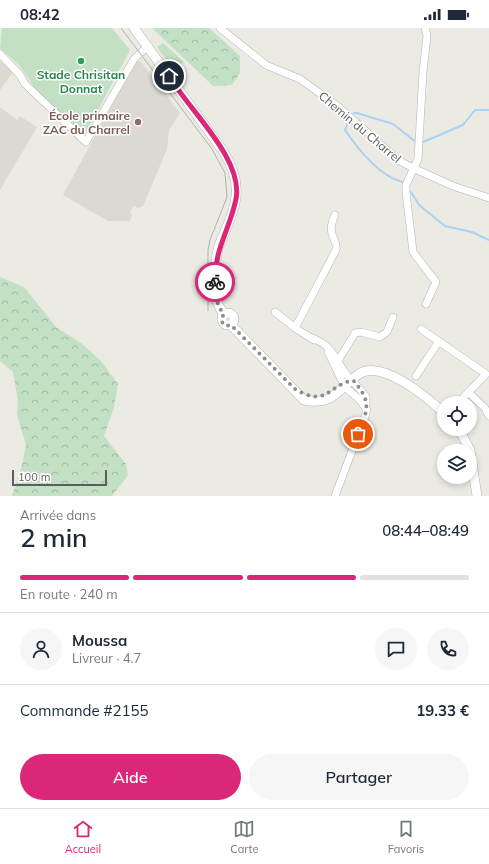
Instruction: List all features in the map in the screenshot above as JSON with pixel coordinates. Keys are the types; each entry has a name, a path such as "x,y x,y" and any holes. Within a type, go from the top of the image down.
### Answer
{"street":[{"path":"134,28 223,151 234,172 236,197 232,216 219,248 215,264 215,297 224,314 228,313 233,315 234,320 231,325 295,389 306,396 322,396 347,381 357,369 366,365 381,365 393,370 437,403"},
{"name":"Chemin du Charrel","path":"220,28 266,65 300,79 339,107 398,160 413,168 489,198"},
{"path":"425,28 427,36 423,72 418,159 406,185 406,192 412,246 418,260 436,282 426,304"},
{"path":"0,54 20,75 25,84 86,142 134,59 148,46"},
{"path":"295,328 336,250 337,246 331,233 331,226 335,215"},
{"path":"275,312 326,350 367,410"},
{"path":"338,360 355,333 361,332 380,337 387,332 393,317"},
{"path":"421,329 488,374 466,396"},
{"path":"310,337 323,342 329,347 345,372 347,381 366,397 367,410 335,496"},
{"path":"416,376 439,341"},
{"path":"469,393 485,408 489,416"},
{"path":"463,436 470,450 478,496"}],"shaded area":[{"path":"0,61 13,72 0,90"},
{"name":"École primaire ZAC du Charrel","path":"136,61 141,62 180,113 169,130 167,149 143,206 138,208 134,206 130,211 132,216 130,221 108,221 63,195"},
{"path":"0,107 17,120 20,116 37,127 0,190"}],"green space":[{"path":"2,28 112,28 130,50 85,134 38,93 20,66 0,48"},
{"path":"152,28 209,28 240,56 240,73 232,85 213,86"},
{"path":"163,43 184,62 174,70 157,47"},
{"path":"0,277 24,287 56,327 81,343 101,361 118,384 114,407 104,436 126,464 128,475 112,496 12,496 22,465 26,445 17,415 18,401 13,372 0,361"}],"waterway":[{"path":"423,142 463,125 475,110 489,110"},
{"path":"354,113 393,124 416,142"},
{"path":"348,122 345,130 363,154 387,175 404,182"},
{"path":"411,192 419,205 445,226 472,232 489,240"}],"tram line":[{"path":"121,28 212,149 225,173 227,197 210,240 208,250 208,311"}],"way so far":[{"path":"215,282 215,297 224,314 222,317 222,322 224,325 231,325 295,389 306,396 322,396 329,393 342,383 353,380 366,397 367,410 358,434"}],"place":[{"name":"Stade Chrisitan Donnat","path":"81,61"},
{"name":"École primaire ZAC du Charrel","path":"138,122"}],"route":[{"path":"169,76 228,158 236,178 236,197 232,216 225,231 215,264 215,282"}]}
